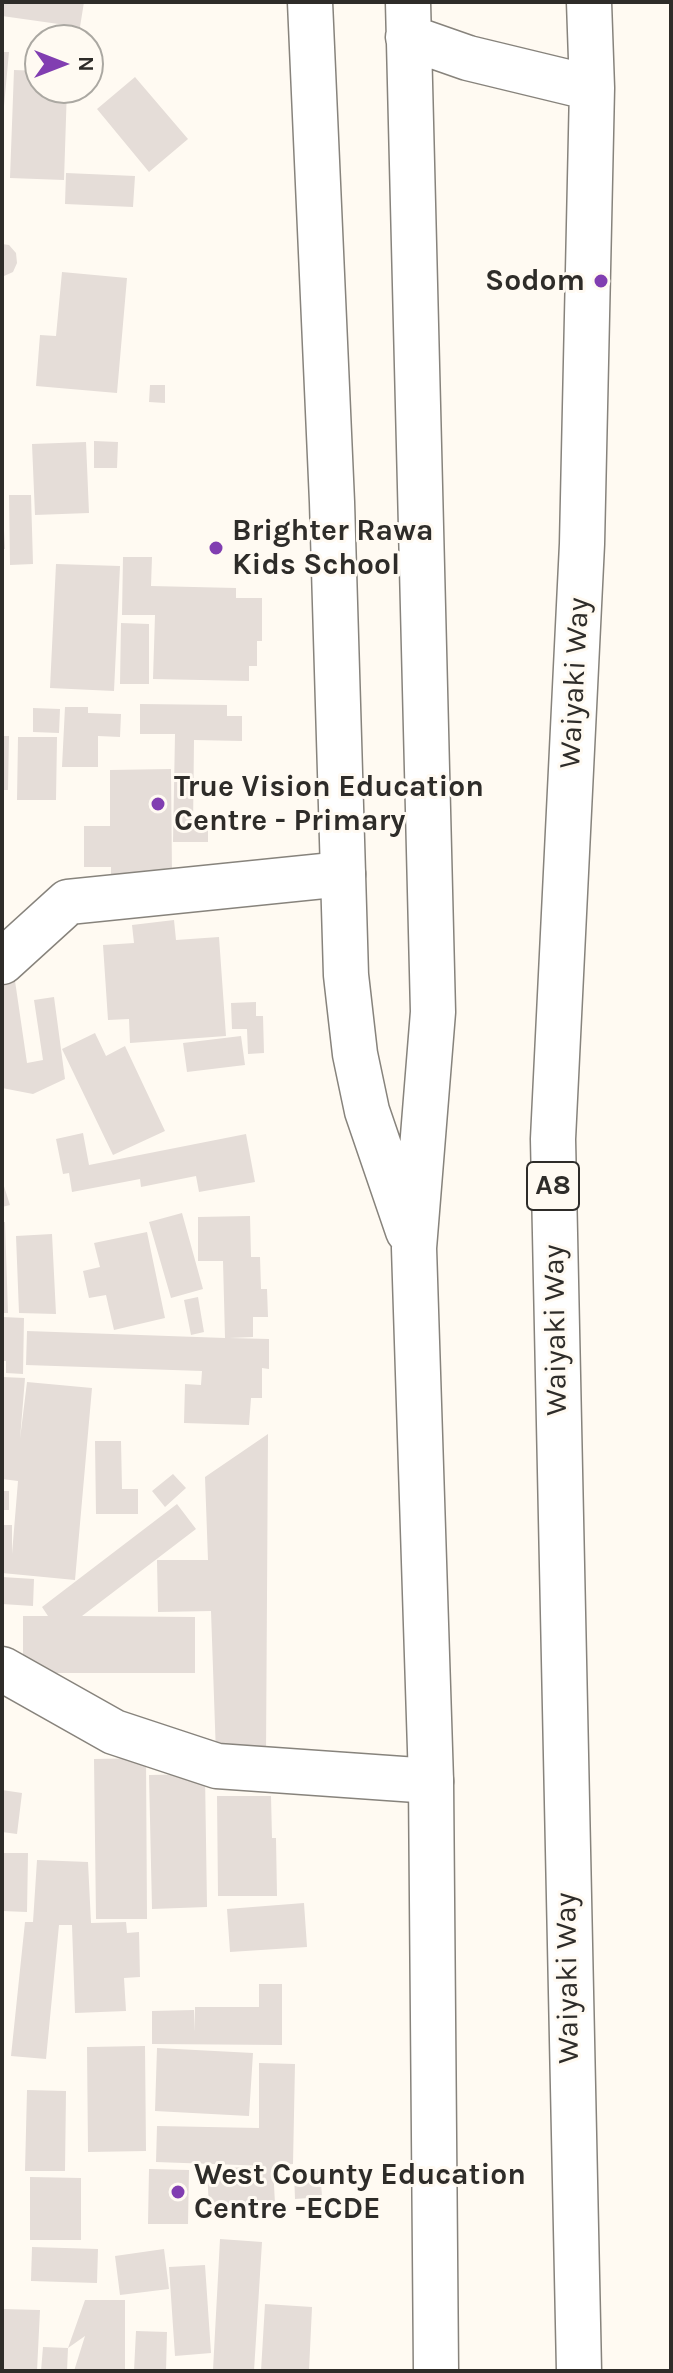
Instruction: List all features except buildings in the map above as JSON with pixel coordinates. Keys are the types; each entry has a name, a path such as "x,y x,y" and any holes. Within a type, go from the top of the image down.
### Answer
{"main road":[{"path":"310,2 332,502 346,975 355,1054 367,1111 414,1248"},
{"name":"Waiyaki Way","path":"579,2371 553,1139 582,544 592,88 589,2"},
{"path":"408,20 468,58 592,88"},
{"path":"408,20 433,1012 414,1248 431,1781 436,2371"},
{"path":"2,962 68,902 343,874"},
{"path":"2,1669 114,1732 217,1766 431,1781"}],"place":[{"name":"Sodom","path":"601,281"},
{"name":"Brighter Rawa Kids School","path":"216,548"},
{"name":"True Vision Education Centre - Primary","path":"158,804"},
{"name":"West County Education Centre -ECDE","path":"178,2192"}]}
